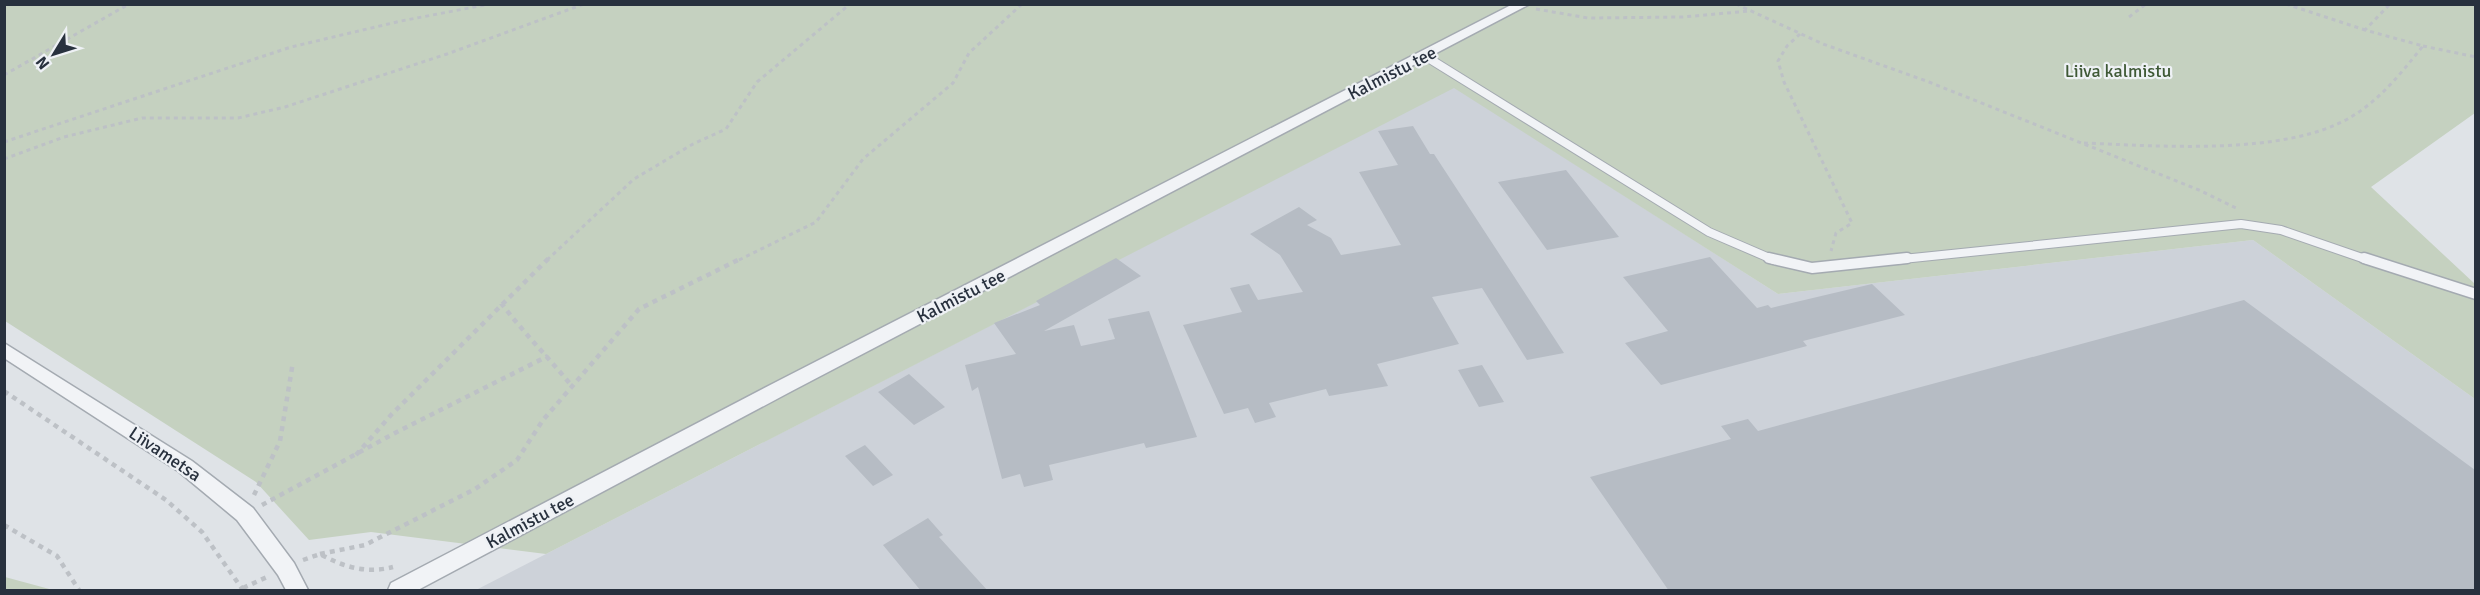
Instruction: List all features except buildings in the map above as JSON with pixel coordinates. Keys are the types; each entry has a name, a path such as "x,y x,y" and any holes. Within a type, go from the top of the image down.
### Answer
{"street":[{"name":"Kalmistu tee","path":"399,591 783,387 1522,6"},
{"name":"Liivametsa","path":"4,349 185,466 245,514 286,569 297,591"}],"lane":[{"path":"1425,56 1743,250 1782,264 1812,268 2241,224 2282,230 2475,294"}],"path":[{"path":"4,75 129,4"},
{"path":"4,142 291,47 401,21 490,4"},
{"path":"4,159 64,137 142,118 238,118 285,106 447,54 584,4"},
{"path":"4,391 166,500 202,532 243,589 312,555 365,545 475,489 517,460 543,420 571,385 584,375 639,309 816,222 863,159 953,83 969,52 1022,4"},
{"path":"1736,4 1800,34 2082,143 2199,190 2240,210"},
{"path":"2129,17 2146,4"},
{"path":"2286,4 2365,30 2475,57"},
{"path":"2365,30 2390,4"},
{"path":"356,455 391,415 501,303 634,179 693,144 726,129 757,82 848,5"},
{"path":"1522,6 1588,18 1683,17 1750,11"},
{"path":"1800,34 1787,46 1778,61 1784,82 1852,223 1836,233 1830,252 1836,265"},
{"path":"2082,143 2193,145 2266,142 2337,125 2377,99 2423,46"},
{"path":"501,303 528,338 548,356 571,385"},
{"path":"245,514 394,433 548,356"},
{"path":"245,514 280,441 293,362"},
{"path":"4,525 57,556 79,591"},
{"path":"320,554 339,564 364,572 398,565"}],"shaded area":[{"path":"1454,87 1778,294 2253,240 2475,399 2475,590 476,590"}],"green space":[{"name":"Liiva kalmistu","path":"4,5 2475,5 2475,113 2371,187 2475,284 2475,399 2253,240 1778,294 1454,88 546,554 371,532 309,540 256,482 5,321"},
{"path":"5,577 53,590 5,590"}]}
